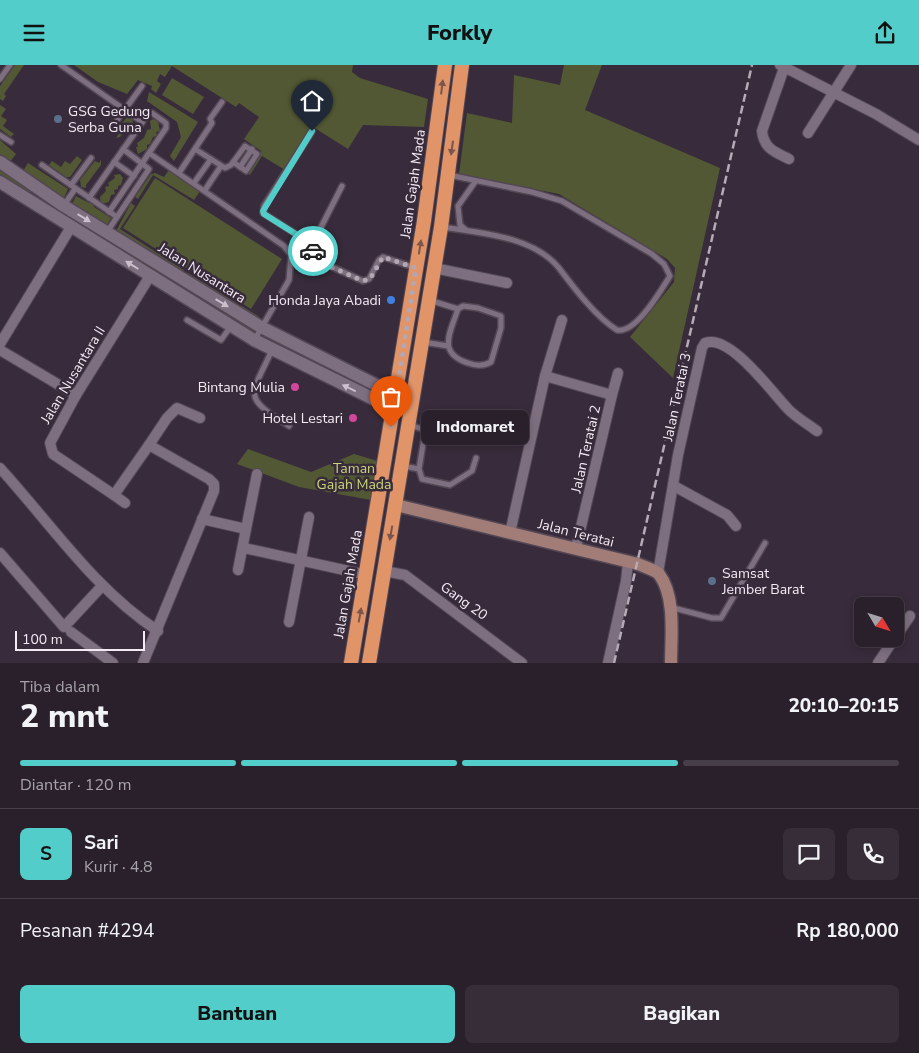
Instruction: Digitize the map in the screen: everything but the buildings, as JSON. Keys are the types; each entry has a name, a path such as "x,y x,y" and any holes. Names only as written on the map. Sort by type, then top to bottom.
{"highway":[{"name":"Jalan Gajah Mada","path":"351,663 395,402 445,65"},
{"path":"369,663 434,268 462,65"}],"main road":[{"name":"Jalan Teratai","path":"396,505 576,548 628,562 658,573"},
{"path":"658,573 665,586 670,607 671,663"}],"street":[{"path":"808,133 851,65"},
{"path":"789,159 769,149 763,141 762,131 788,67 884,119 919,141"},
{"name":"Jalan Nusantara","path":"0,161 64,206 262,327 395,402"},
{"path":"0,181 71,227 254,339 395,402"},
{"path":"36,205 44,193"},
{"path":"0,345 71,227"},
{"path":"434,268 507,283"},
{"name":"Jalan Nusantara II","path":"114,495 53,453 50,449 51,439 150,276"},
{"path":"510,533 545,376 562,320"},
{"name":"Jalan Teratai 3","path":"658,573 678,455 702,348 705,343 712,341 731,350 748,364 790,411 817,431"},
{"path":"0,350 76,395"},
{"path":"612,395 618,373"},
{"name":"Jalan Teratai 2","path":"545,376 612,395 576,548"},
{"path":"125,503 114,495 167,418 177,408 200,418"},
{"path":"143,663 158,631 214,491 213,481 149,445"},
{"path":"0,468 102,586 131,613 158,631"},
{"path":"238,570 244,548 256,474"},
{"path":"674,486 727,515 736,526"},
{"path":"289,622 309,517"},
{"path":"202,519 246,529"},
{"path":"244,548 367,575"},
{"path":"0,553 64,627 102,586"},
{"path":"608,663 626,581 628,562"},
{"name":"Gang 20","path":"384,571 405,575 522,663"},
{"path":"904,625 910,616"},
{"path":"71,632 113,663"},
{"path":"878,663 889,647"}],"lane":[{"path":"0,79 10,65"},
{"path":"61,65 142,122"},
{"path":"113,126 142,86"},
{"path":"179,173 212,123 210,119 222,102"},
{"path":"89,198 142,122 151,113 167,124 109,212"},
{"path":"312,131 263,211 264,214 312,245 317,260 363,281 370,279 383,257 416,268"},
{"path":"0,135 11,142"},
{"path":"195,149 224,168 233,162 244,146 258,154 247,170 233,162"},
{"path":"107,232 148,170 142,163 123,149"},
{"path":"149,153 205,190 239,217 284,246 292,255 289,280 254,339"},
{"path":"64,206 91,157"},
{"path":"194,183 210,159"},
{"path":"114,162 134,176"},
{"path":"42,165 117,217"},
{"path":"205,190 221,166"},
{"path":"440,227 518,242 535,248 558,268 566,279 617,330 628,328 637,321 658,295 670,275 664,264 652,255 562,201 532,191 475,182 448,175"},
{"path":"467,231 460,225 458,205 475,182"},
{"path":"312,245 342,186"},
{"path":"429,300 458,309"},
{"path":"463,306 478,308 501,316 501,328 491,362 482,366 455,359 450,353 448,346 458,309 463,306"},
{"path":"187,320 221,340 231,326"},
{"path":"422,342 448,346"},
{"path":"273,349 255,388 254,399 260,407 289,426"},
{"path":"409,425 422,429 425,432 419,469 422,479 450,485 472,471 476,458"},
{"path":"402,466 419,469"},
{"path":"670,607 712,618 721,618 726,613 765,543"}],"green space":[{"path":"15,65 24,65 4,94 6,96 3,101 0,99 0,86"},
{"path":"74,65 353,65 352,72 360,78 428,99 424,127 363,125 348,149 313,127 285,170 262,156 250,175 247,173 261,151 244,139 259,117 239,103 236,107 172,66 165,77 160,74 157,81 161,84 156,93 151,89 152,86 138,80 127,94 98,82"},
{"path":"564,65 602,65 585,110 720,168 673,378 630,337 674,282 675,268 667,259 559,194 459,174 467,113 512,123 514,75 560,85"},
{"path":"172,78 204,97 193,114 162,95"},
{"path":"149,92 198,122 174,161 170,156 181,137 177,122 147,101"},
{"path":"0,105 6,109 1,116 7,120 3,126 14,134 11,137 0,129"},
{"path":"128,116 132,119 133,123 130,123 120,137 116,138 120,132 117,129"},
{"path":"153,119 158,121 160,131 156,132 157,136 153,137 150,144 147,145 147,149 138,154 137,143 144,138 147,130 151,129 150,121"},
{"path":"0,140 16,154 10,162 0,155"},
{"path":"77,156 82,160 70,177 66,177 49,165 52,161 61,167 65,161 70,164"},
{"path":"101,160 101,165 86,185 86,188 81,187 80,180 95,161 99,163"},
{"path":"28,163 68,189 64,198 23,171"},
{"path":"0,168 31,190 31,192 27,193 0,175"},
{"path":"169,170 200,191 194,200 153,175 138,199 135,197 151,174 155,173 164,177"},
{"path":"120,174 123,178 121,185 118,186 118,189 114,190 115,194 111,195 109,202 101,204 100,197 106,191 105,187 109,186 108,183 115,178 114,175"},
{"path":"155,178 282,259 251,309 123,228"},
{"path":"76,196 89,203 93,203 94,207 111,218 107,225 72,204"},
{"path":"48,201 254,330 252,332 45,204"},
{"path":"131,203 135,206 120,229 184,270 182,272 116,231"},
{"path":"188,273 258,316 257,318 186,275"},
{"path":"266,336 371,389 372,392 263,338"},
{"name":"Taman Gajah Mada","path":"248,449 311,472 354,454 381,462 371,500 299,487 237,464"}],"railway":[{"path":"614,663 752,65"}],"way so far":[{"path":"313,251 315,258 320,262 363,281 370,279 379,260 383,257 416,268 391,427"}],"place":[{"name":"GSG Gedung Serba Guna","path":"58,119"},
{"name":"Honda Jaya Abadi","path":"391,300"},
{"name":"Bintang Mulia","path":"295,387"},
{"name":"Hotel Lestari","path":"353,418"},
{"name":"Indomaret","path":"391,427"},
{"name":"Samsat Jember Barat","path":"712,581"}],"route":[{"path":"312,131 264,207 263,213 310,243 313,251"}]}
